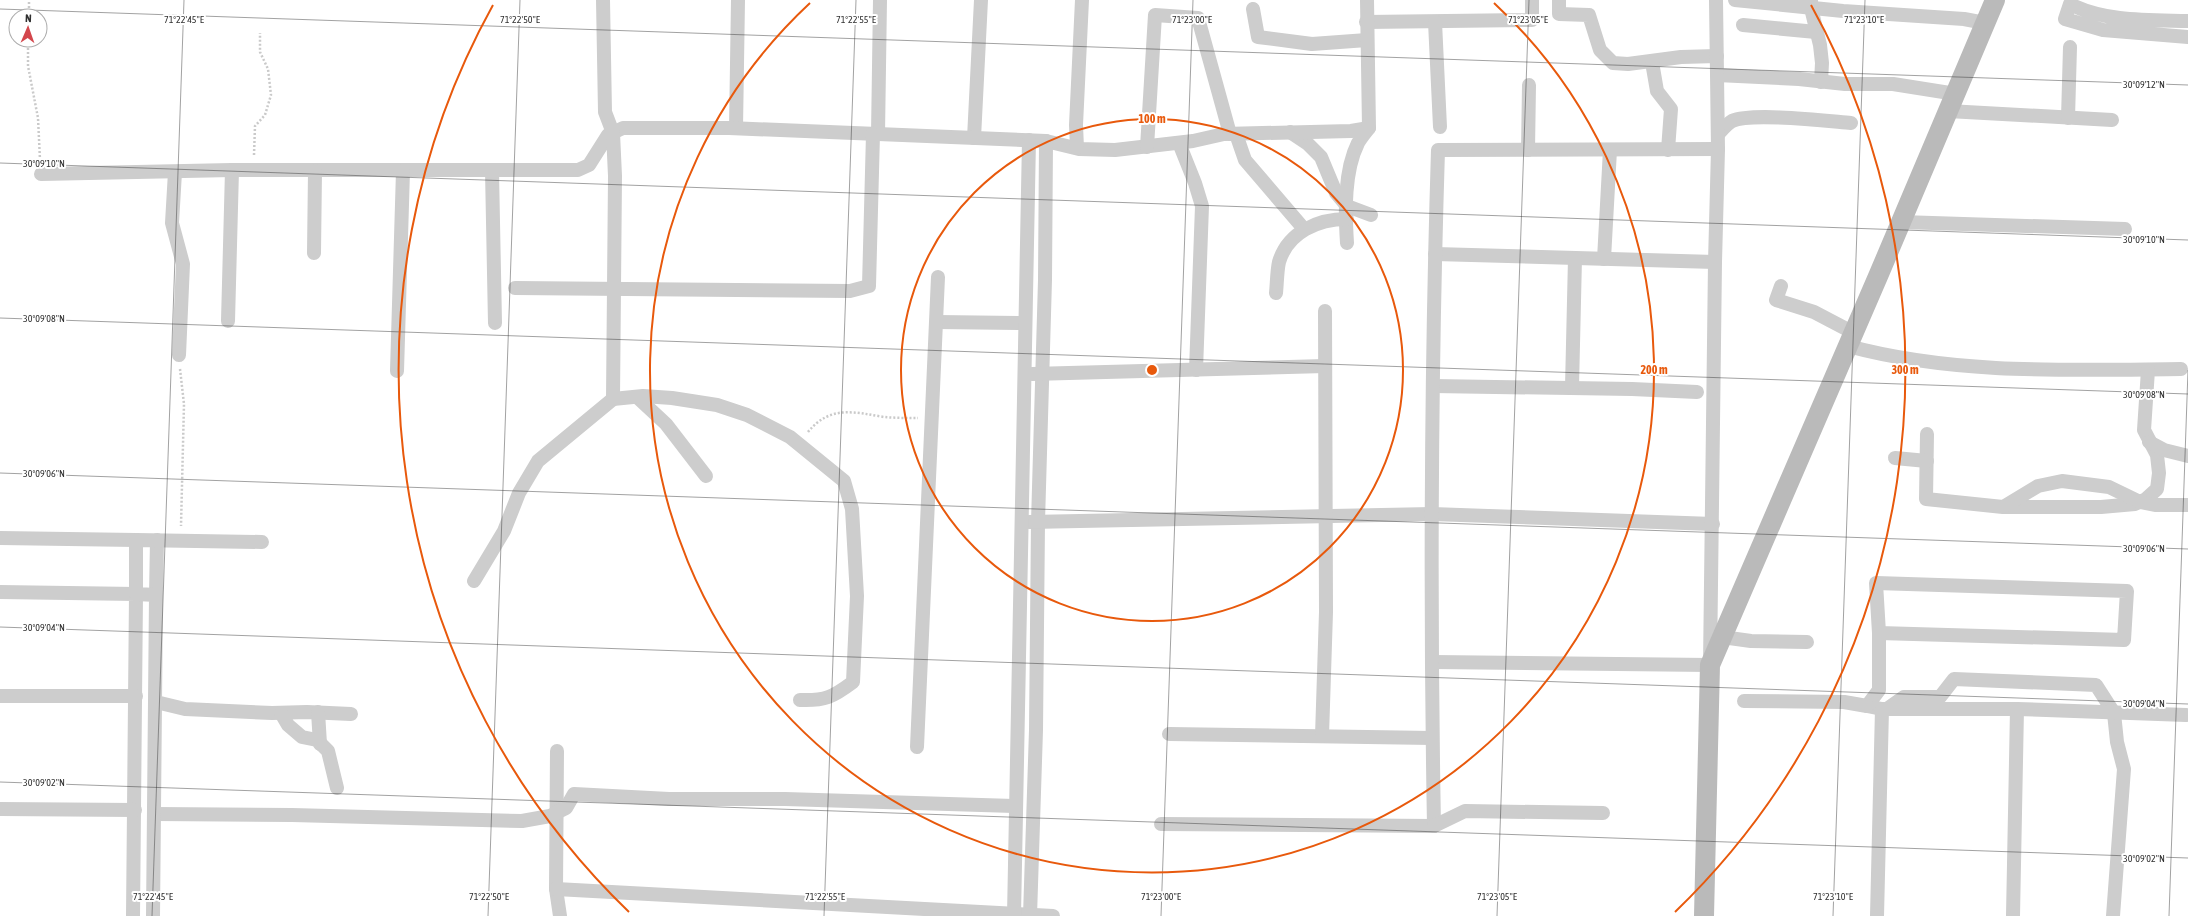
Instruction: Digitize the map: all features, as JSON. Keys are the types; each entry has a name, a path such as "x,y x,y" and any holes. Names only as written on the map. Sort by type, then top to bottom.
{"street":[{"path":"603,0 604,112 612,133 615,176 613,399"},
{"path":"736,128 738,0"},
{"path":"515,288 850,292 869,286 880,0"},
{"path":"974,138 981,0"},
{"path":"1077,148 1076,125 1082,0"},
{"path":"1347,242 1347,212 1351,164 1358,143 1369,128 1366,22 1367,0"},
{"path":"1366,22 1532,20 1532,0"},
{"path":"1559,0 1559,14 1589,15 1600,50 1613,63 1628,64 1652,62 1680,57 1717,56"},
{"path":"1704,916 1713,524 1715,262 1718,149 1716,0"},
{"path":"1735,0 1811,4 1964,19 1985,23"},
{"path":"1710,665 1851,340 1995,0"},
{"path":"2188,21 2106,16 2088,12 2071,2 2065,19 2103,30 2188,37"},
{"path":"1811,4 1822,63 1821,82"},
{"path":"1253,9 1258,37 1312,44 1367,40"},
{"path":"1147,147 1155,15 1198,18 1233,134 1245,160 1304,229"},
{"path":"1435,22 1440,127"},
{"path":"1743,25 1816,32"},
{"path":"2068,118 2070,48"},
{"path":"1652,62 1657,91 1671,109 1668,150"},
{"path":"1717,75 1845,84 1893,84 1952,103 2068,118 2112,120"},
{"path":"1528,150 1529,85"},
{"path":"1718,134 1732,122 1744,119 1766,118 1851,123"},
{"path":"41,174 232,170 578,170 589,165 608,135 623,128 736,128 1029,140 1046,141 1077,148 1115,150 1180,143 1233,134 1352,131 1369,128"},
{"path":"1290,132 1308,144 1321,157 1336,193 1347,212"},
{"path":"1014,915 1014,806 1019,696 1020,522 1029,140"},
{"path":"1030,915 1036,730 1038,522 1041,374 1045,280 1046,141"},
{"path":"1180,143 1196,183 1202,206 1196,370"},
{"path":"1434,826 1432,738 1432,514 1434,254 1438,150 1718,149"},
{"path":"1604,259 1610,150"},
{"path":"228,321 232,170"},
{"path":"314,253 315,171"},
{"path":"397,371 403,171"},
{"path":"492,171 495,323"},
{"path":"175,172 172,224 183,264 179,355"},
{"path":"1276,293 1279,262 1296,235 1304,229 1347,212 1371,215"},
{"path":"1901,222 2013,227 2125,229"},
{"path":"1434,254 1715,262"},
{"path":"1572,387 1575,258"},
{"path":"917,747 938,277"},
{"path":"1781,286 1776,300 1814,312 1851,340 1899,358 1926,362 2016,368 2181,369"},
{"path":"1322,736 1326,517 1325,311"},
{"path":"937,322 1025,323"},
{"path":"1024,374 1325,366"},
{"path":"1927,434 1926,500 2003,507 2101,507 2140,502 2146,499 2157,489 2159,473 2157,455 2144,430 2148,370"},
{"path":"1433,386 1572,387 1697,392"},
{"path":"637,396 666,424 706,476"},
{"path":"474,581 504,531 519,493 538,461 613,399 637,396 672,398 718,406 766,423 798,444 844,481 852,509 857,596 853,682 835,696 818,701 800,700"},
{"path":"2149,442 2164,450 2188,456"},
{"path":"1895,458 1927,461"},
{"path":"2003,507 2025,496 2038,486 2062,481 2109,488 2140,502 2155,505 2188,505"},
{"path":"1020,522 1432,514 1713,524"},
{"path":"0,538 262,542"},
{"path":"134,916 136,540"},
{"path":"153,916 157,540"},
{"path":"1867,706 1879,690 1879,633 1876,583 2126,591 2124,640 1879,633"},
{"path":"0,592 156,595"},
{"path":"1722,637 1751,641 1807,642"},
{"path":"1433,662 1710,665"},
{"path":"1884,709 1904,697 1940,697 1954,679 2096,685 2114,713 2117,742 2124,769 2113,916"},
{"path":"0,696 136,696"},
{"path":"1744,701 1844,702 1884,709 2017,709 2186,715"},
{"path":"156,702 185,709 351,714"},
{"path":"1877,916 1884,709"},
{"path":"2013,916 2017,709"},
{"path":"318,712 320,744"},
{"path":"281,713 288,726 302,737 317,740 328,750 338,788"},
{"path":"1169,734 1432,738"},
{"path":"557,751 556,888 560,916"},
{"path":"155,814 311,815 522,820 536,819 566,808 574,794 669,800 785,799 1014,806"},
{"path":"0,809 135,810"},
{"path":"1162,824 1434,826 1465,811 1603,813"},
{"path":"556,888 1053,916"}],"path":[{"path":"259,171 253,153 255,126 265,114 271,95 268,69 260,52 260,33"},
{"path":"28,48 28,66 38,118 41,174"},
{"path":"179,355 184,404 181,541"},
{"path":"798,444 812,427 826,416 848,411 886,417 932,417"}]}
